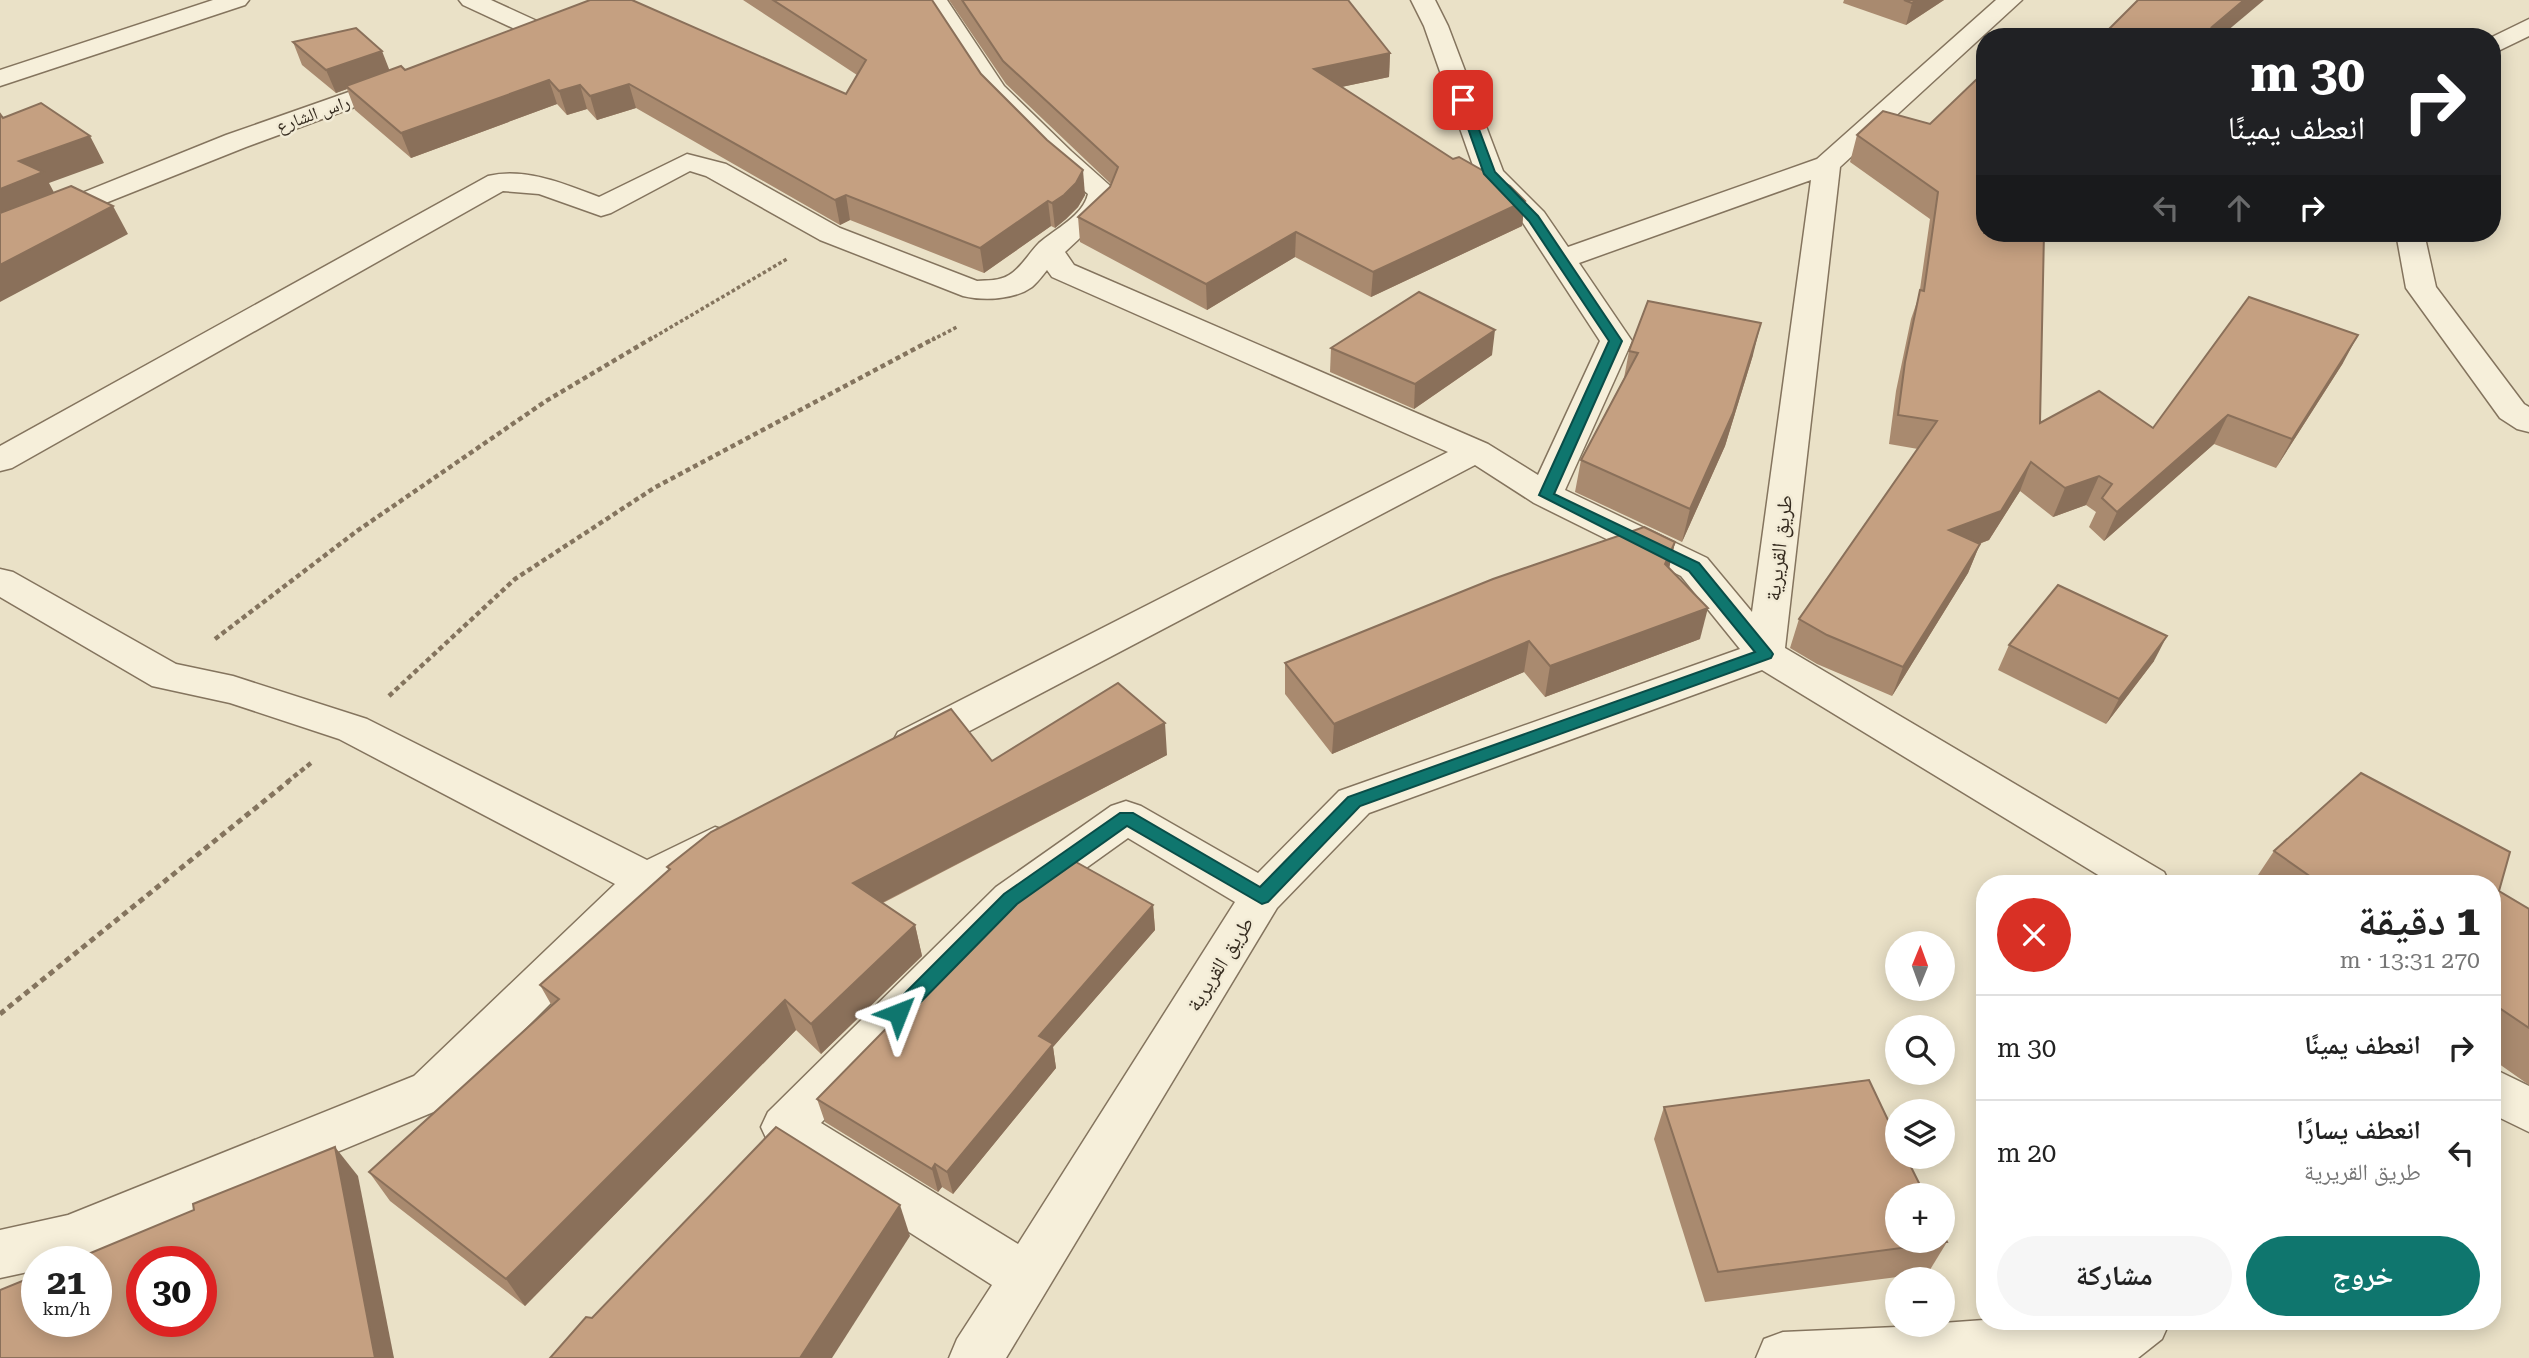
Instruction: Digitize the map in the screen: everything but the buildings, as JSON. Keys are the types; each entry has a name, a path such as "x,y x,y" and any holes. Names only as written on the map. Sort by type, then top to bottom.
{"street":[{"path":"0,78 237,0"},
{"path":"471,0 541,32"},
{"path":"0,460 498,182 543,186 601,206 687,162 716,170 830,234 974,290 1004,288 1021,281 1049,250 1100,204 1103,192 1060,156 995,91 935,0"},
{"path":"1423,0 1436,26 1490,174 1534,218 1616,341 1546,495"},
{"path":"1979,28 2010,0"},
{"path":"503,45 567,23"},
{"path":"2501,42 2529,26"},
{"path":"1560,260 1827,165 1976,31"},
{"name":"راس الشارع","path":"0,236 236,141 427,73"},
{"name":"طريق القريرية","path":"976,1358 1262,897 1354,802 1765,654 1827,165"},
{"path":"2412,242 2421,288 2512,411 2529,422"},
{"path":"1049,250 1063,271 1476,451 1546,495 1694,567 1765,654 2134,875"},
{"path":"882,758 1476,451"},
{"path":"0,580 166,676 233,690 353,729 647,880"},
{"path":"1026,1278 770,1141 1010,899 1126,817 1262,897"},
{"path":"0,1254 69,1239 430,1091 647,880 746,829"},
{"path":"2501,1094 2529,1111"},
{"path":"1783,1358 2134,1339"}],"path":[{"path":"166,676 357,531 546,401 830,234"},
{"path":"0,1014 353,729 515,579 654,488 967,322"}],"route":[{"path":"898,1013 1010,899 1126,817 1262,897 1354,802 1765,654 1694,567 1546,495 1616,341 1534,218 1490,174 1463,100"}]}
